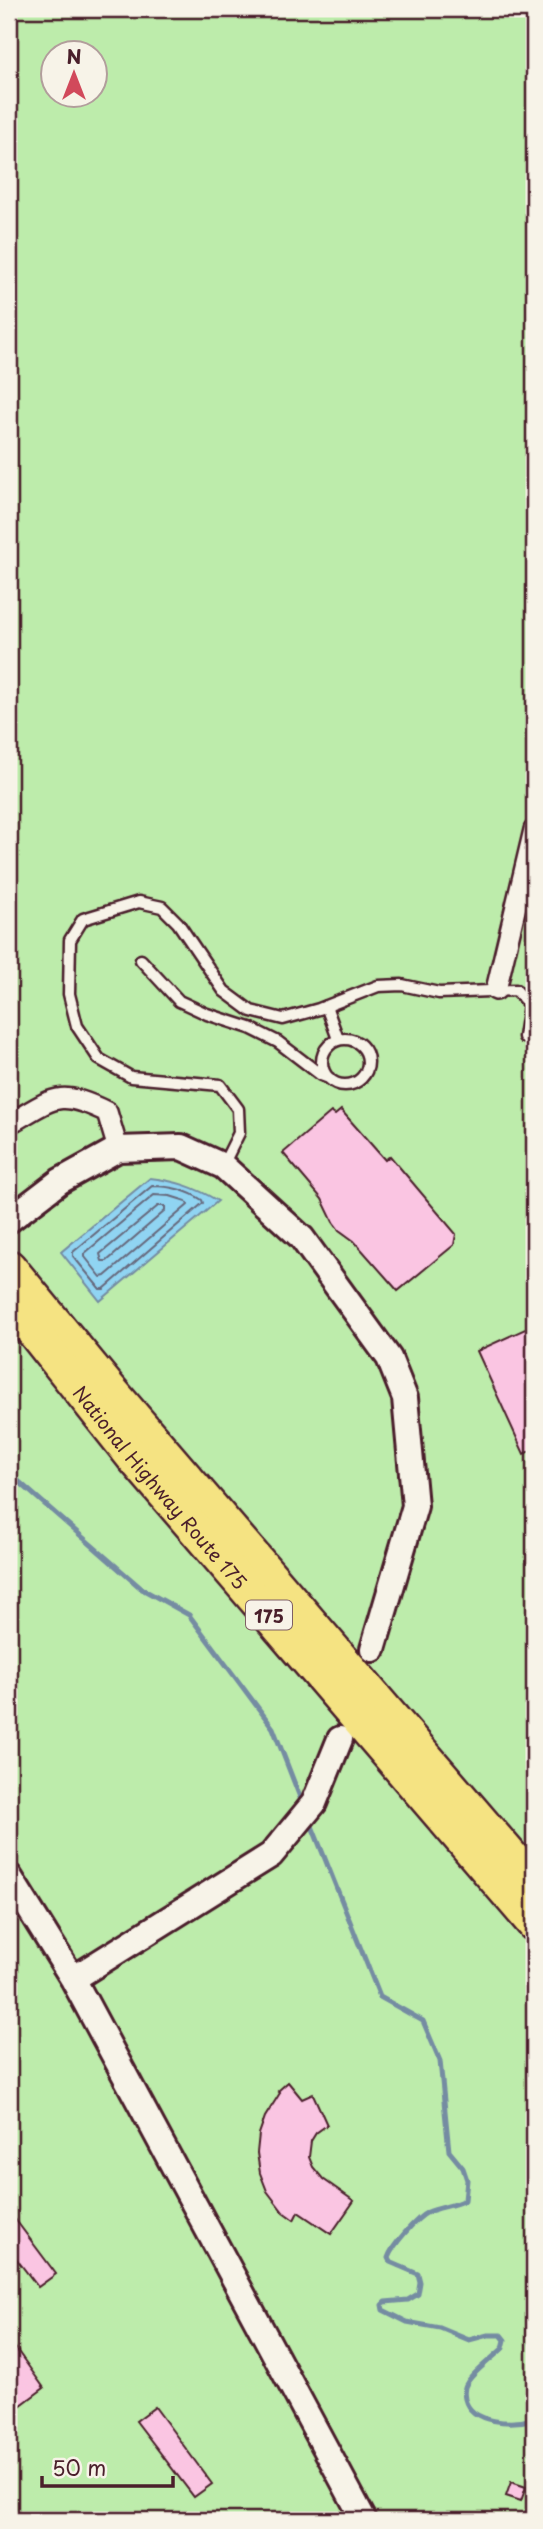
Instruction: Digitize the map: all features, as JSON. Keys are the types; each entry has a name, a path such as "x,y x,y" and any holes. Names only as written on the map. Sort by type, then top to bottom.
{"highway":[{"name":"National Highway Route 175","path":"9,1266 108,1387 534,1882"},
{"name":"National Highway Route 175","path":"9,1301 132,1456 534,1924"}],"street":[{"path":"496,990 534,830"},
{"path":"9,1124 61,1096 80,1098 107,1112 118,1149"},
{"path":"9,1220 60,1181 118,1149 181,1147 223,1166 302,1238 389,1358 405,1398 415,1506 373,1649"},
{"path":"73,1979 271,1855 314,1803 340,1739"},
{"path":"9,1876 73,1979 363,2520"}],"lane":[{"path":"223,1166 239,1133 238,1109 220,1085 131,1077 99,1059 76,1026 69,994 70,940 83,919 139,902 162,907 178,923 224,991 251,1011 283,1019 378,986 402,985 439,993 516,990 530,1005 524,1037"},
{"path":"141,960 179,1001 207,1014 250,1028 278,1042 321,1075 328,1078 343,1084 358,1080 366,1069 367,1055 364,1048 352,1040 338,1039 331,1043 322,1056 324,1072 328,1078"},
{"path":"326,1006 338,1039"}],"green space":[{"path":"9,9 534,9 534,2520 9,2520"}],"water":[{"path":"150,1178 185,1185 218,1201 100,1301 61,1252"}],"building":[{"path":"341,1110 385,1160 390,1156 456,1234 454,1245 398,1291 354,1241 339,1230 322,1199 283,1153 331,1112 335,1115"},
{"path":"534,1325 534,1449 524,1454 477,1351"},
{"path":"288,2082 302,2099 313,2094 327,2125 316,2133 311,2141 309,2157 313,2167 323,2179 354,2201 331,2234 298,2212 294,2220 283,2212 267,2191 260,2173 257,2153 259,2134 265,2117 280,2093 278,2091"},
{"path":"9,2211 56,2274 38,2287 9,2249"},
{"path":"9,2339 44,2388 9,2414"},
{"path":"155,2407 212,2484 194,2497 136,2421"},
{"path":"511,2482 526,2487 521,2501 506,2496"}],"waterway":[{"path":"9,1473 142,1589 189,1615 273,1728 303,1805"},
{"path":"310,1821 380,1997 423,2021 440,2061 449,2151 463,2168 467,2180 465,2200 423,2215 394,2247 388,2258 390,2262 418,2274 418,2294 408,2300 385,2302 382,2305 383,2310 407,2322 440,2328 469,2340 501,2335 505,2340 503,2348 470,2379 466,2385 465,2399 475,2414 494,2421 525,2421 533,2419 534,2415"},
{"path":"534,2329 531,2343 534,2355"}]}
